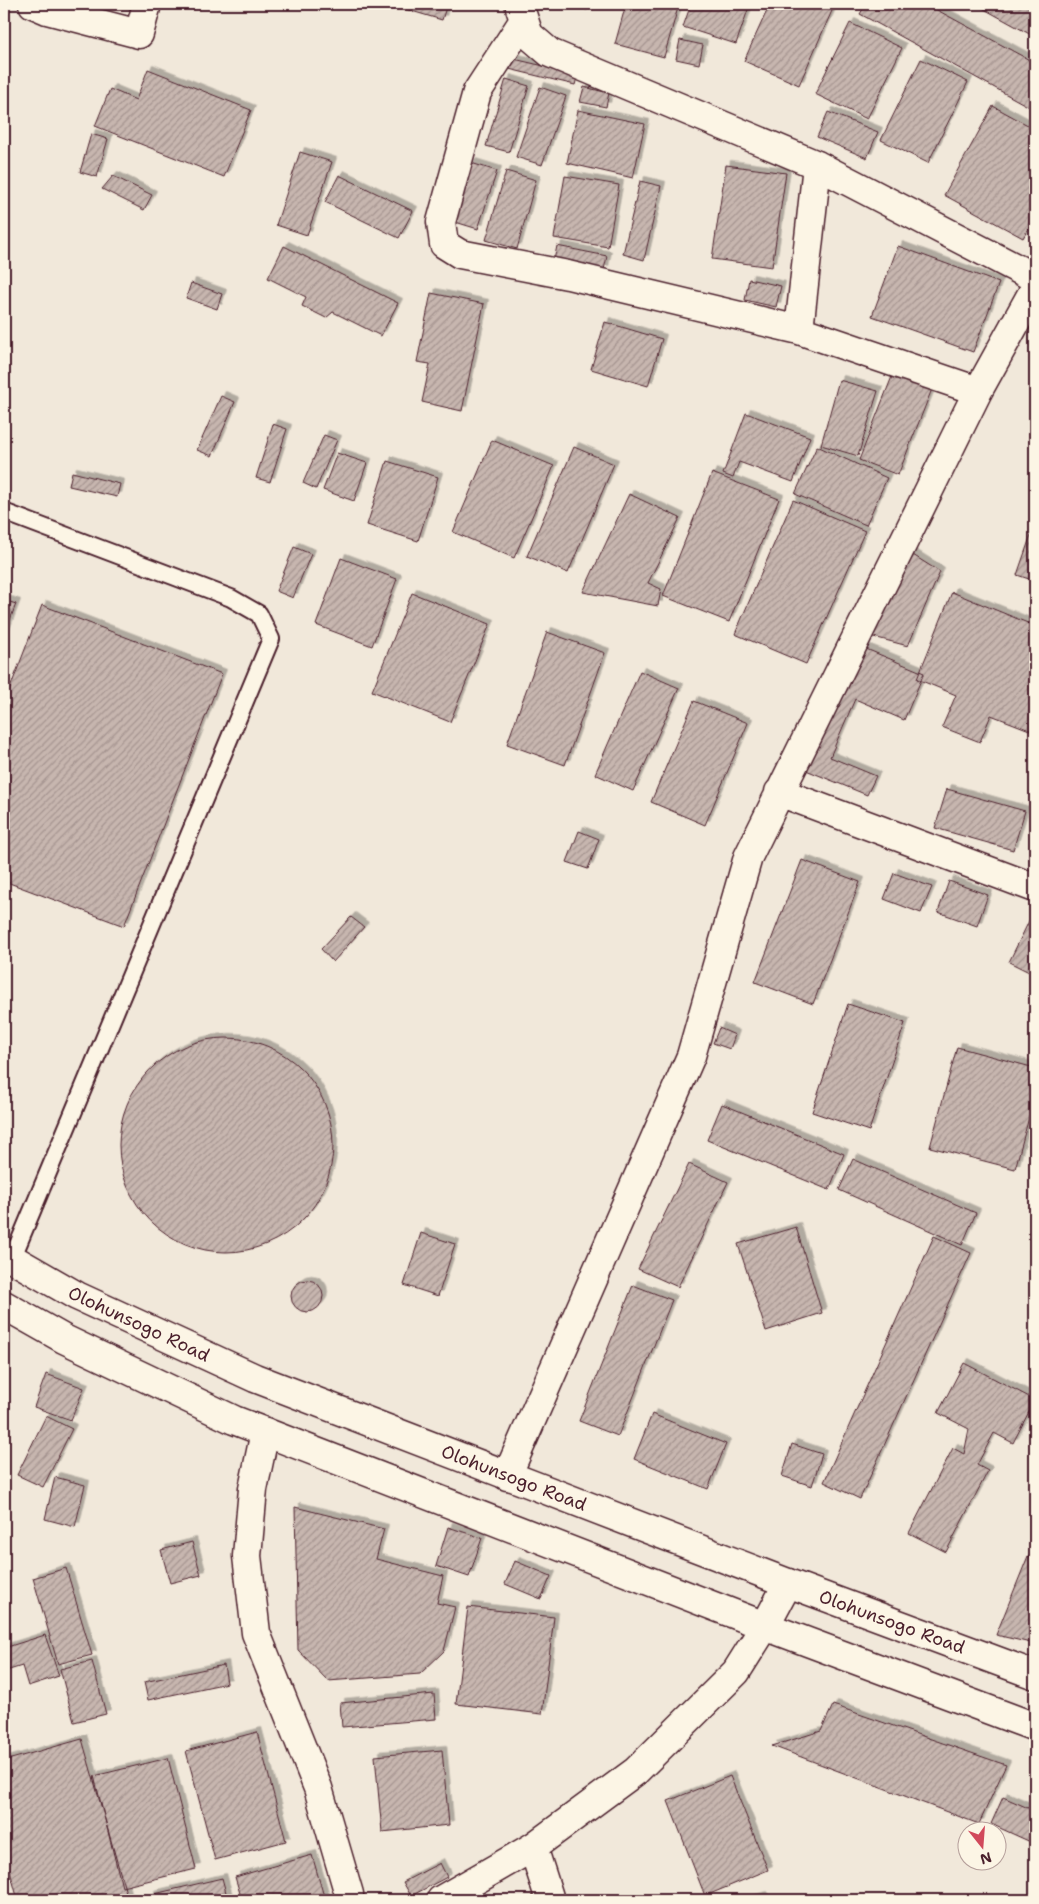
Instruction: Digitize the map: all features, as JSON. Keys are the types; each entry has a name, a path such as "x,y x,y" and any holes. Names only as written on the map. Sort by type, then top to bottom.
{"street":[{"path":"33,4 47,10 139,34 147,4"},
{"path":"523,12 529,35 550,53 817,165 1035,278"},
{"path":"523,12 477,92 441,222 444,244 460,254 568,275 799,330 978,391"},
{"path":"799,330 817,165"},
{"path":"507,1476 691,1056 748,857 978,391 1035,288"},
{"path":"779,792 1035,888"},
{"name":"Olohunsogo Road","path":"8,1256 77,1296 255,1378 507,1476 1035,1676"},
{"path":"4,1306 64,1340 234,1420 765,1626 1035,1727"},
{"path":"265,1432 253,1489 247,1556 256,1633 318,1788 349,1894 348,1900"},
{"path":"441,1900 534,1848 636,1772 736,1672 765,1626 788,1583"},
{"path":"534,1848 550,1900"}],"lane":[{"path":"4,512 231,598 259,614 271,640 8,1256"}],"building":[{"path":"388,4 447,4 442,20"},
{"path":"563,4 589,4 587,10"},
{"path":"626,4 679,4 664,57 615,44"},
{"path":"691,4 750,4 736,44 683,27"},
{"path":"770,4 835,4 799,85 744,61"},
{"path":"866,4 926,4 1035,63 1035,110 860,14"},
{"path":"975,4 1035,4 1035,37"},
{"path":"850,23 902,48 867,119 815,94"},
{"path":"680,40 703,45 699,64 676,59"},
{"path":"514,59 578,74 575,85 509,69"},
{"path":"921,59 968,82 928,163 881,140"},
{"path":"148,69 251,110 224,177 95,126 110,89 136,100"},
{"path":"506,79 529,86 509,152 486,146"},
{"path":"540,87 566,96 542,165 516,157"},
{"path":"584,87 609,93 606,107 580,102"},
{"path":"993,106 1035,129 1035,217 1023,238 944,195"},
{"path":"578,110 645,124 633,178 567,163"},
{"path":"828,112 878,132 867,158 817,137"},
{"path":"91,134 108,139 97,177 80,172"},
{"path":"300,152 332,162 307,235 276,225"},
{"path":"471,163 497,171 478,229 452,221"},
{"path":"726,165 786,173 772,267 712,259"},
{"path":"506,171 536,180 517,249 486,240"},
{"path":"339,175 413,211 399,238 325,202"},
{"path":"113,176 152,195 144,210 102,189"},
{"path":"565,176 619,185 608,247 554,238"},
{"path":"640,181 661,186 644,260 623,254"},
{"path":"284,246 398,303 381,336 333,312 326,318 302,306 306,297 268,278"},
{"path":"557,246 607,256 604,270 554,260"},
{"path":"898,246 999,283 973,352 872,316"},
{"path":"749,279 781,286 776,307 745,300"},
{"path":"191,283 222,294 217,309 186,298"},
{"path":"431,293 484,304 462,411 422,402 430,364 417,362"},
{"path":"605,322 662,339 648,386 591,369"},
{"path":"893,374 932,389 898,475 859,460"},
{"path":"839,380 878,391 858,456 821,445"},
{"path":"221,396 235,402 212,456 197,450"},
{"path":"746,413 810,437 793,482 739,462 733,478 723,474"},
{"path":"273,424 287,429 270,482 256,478"},
{"path":"324,435 337,440 316,489 303,483"},
{"path":"492,440 554,466 514,558 453,532"},
{"path":"817,446 887,478 866,525 795,494"},
{"path":"574,447 614,464 568,573 527,556"},
{"path":"337,453 367,463 354,501 323,490"},
{"path":"387,461 438,477 418,541 367,525"},
{"path":"72,472 120,484 117,497 69,486"},
{"path":"712,473 779,499 729,622 663,596"},
{"path":"629,494 680,518 648,583 661,589 658,606 583,592"},
{"path":"793,500 865,531 806,664 735,634"},
{"path":"1035,523 1035,581 1017,575"},
{"path":"294,547 311,554 293,598 276,591"},
{"path":"905,550 940,572 908,646 866,635"},
{"path":"341,558 397,579 372,646 316,625"},
{"path":"952,592 1035,626 1035,722 1032,731 991,715 980,742 942,727 956,695 917,679"},
{"path":"412,593 490,624 450,722 372,691"},
{"path":"4,600 16,604 4,636"},
{"path":"42,605 222,674 124,926 4,881 4,704"},
{"path":"547,632 605,653 565,765 507,744"},
{"path":"859,646 924,673 904,720 855,699 830,757 876,776 867,795 806,770"},
{"path":"640,671 679,688 633,791 595,774"},
{"path":"694,701 748,723 705,825 651,802"},
{"path":"947,789 1025,811 1013,850 935,828"},
{"path":"579,831 599,839 588,869 567,862"},
{"path":"802,860 860,882 813,1004 755,982"},
{"path":"894,873 932,887 921,913 884,899"},
{"path":"949,881 988,895 977,926 938,912"},
{"path":"351,917 364,927 333,962 321,949"},
{"path":"1031,917 1035,919 1035,975 1009,962"},
{"path":"848,1004 905,1023 869,1131 812,1112"},
{"path":"719,1028 735,1035 730,1049 713,1043"},
{"path":"226,1038 247,1040 267,1046 285,1056 308,1077 325,1104 331,1124 333,1145 331,1166 325,1186 315,1204 294,1227 267,1244 247,1250 226,1252 205,1250 185,1244 167,1234 144,1213 127,1186 121,1166 119,1145 121,1124 127,1104 137,1086 158,1063 185,1046 205,1040"},
{"path":"957,1047 1035,1068 1035,1095 1015,1169 930,1147"},
{"path":"722,1104 844,1154 829,1190 707,1140"},
{"path":"853,1159 976,1213 962,1245 839,1190"},
{"path":"689,1164 728,1182 678,1287 638,1269"},
{"path":"796,1227 822,1313 766,1331 738,1244"},
{"path":"421,1233 455,1244 438,1296 404,1285"},
{"path":"934,1236 971,1253 860,1499 824,1482"},
{"path":"307,1280 313,1281 318,1285 322,1290 322,1302 318,1307 313,1311 307,1312 301,1311 296,1307 292,1302 291,1296 292,1290 296,1285 301,1281"},
{"path":"633,1285 672,1300 618,1436 579,1421"},
{"path":"964,1363 1035,1400 1013,1443 994,1433 977,1465 988,1471 946,1552 909,1533 953,1448 964,1454 969,1429 938,1413"},
{"path":"46,1374 84,1388 71,1420 34,1407"},
{"path":"652,1414 726,1444 708,1489 634,1459"},
{"path":"46,1416 72,1429 43,1487 17,1475"},
{"path":"792,1444 822,1454 812,1486 782,1476"},
{"path":"55,1477 85,1485 75,1527 45,1519"},
{"path":"295,1507 384,1529 376,1559 443,1576 437,1603 455,1607 444,1651 420,1674 328,1681 298,1650"},
{"path":"448,1527 482,1538 469,1577 436,1566"},
{"path":"192,1542 201,1575 170,1583 161,1550"},
{"path":"1028,1556 1035,1559 1035,1644 996,1635"},
{"path":"515,1561 551,1576 541,1599 505,1584"},
{"path":"66,1568 92,1655 58,1664 33,1578"},
{"path":"468,1607 554,1617 542,1714 456,1704"},
{"path":"45,1635 59,1676 28,1686 22,1666 6,1671 4,1648"},
{"path":"92,1661 106,1714 74,1722 60,1669"},
{"path":"224,1665 227,1683 148,1700 144,1682"},
{"path":"434,1694 436,1719 342,1727 340,1703"},
{"path":"833,1705 1006,1765 980,1822 974,1822 772,1746 821,1731"},
{"path":"257,1732 286,1841 215,1860 186,1751"},
{"path":"82,1739 128,1900 18,1900 4,1850 4,1761"},
{"path":"442,1750 449,1825 382,1832 375,1756"},
{"path":"168,1758 196,1869 122,1887 94,1776"},
{"path":"730,1776 768,1870 705,1896 668,1801"},
{"path":"1003,1797 1035,1811 1035,1844 1006,1831 1006,1822 992,1822"},
{"path":"312,1855 325,1900 242,1900 235,1877"},
{"path":"440,1863 447,1877 411,1896 403,1882"},
{"path":"222,1878 228,1900 151,1900 150,1895"},
{"path":"763,1896 764,1900 748,1900"}]}
